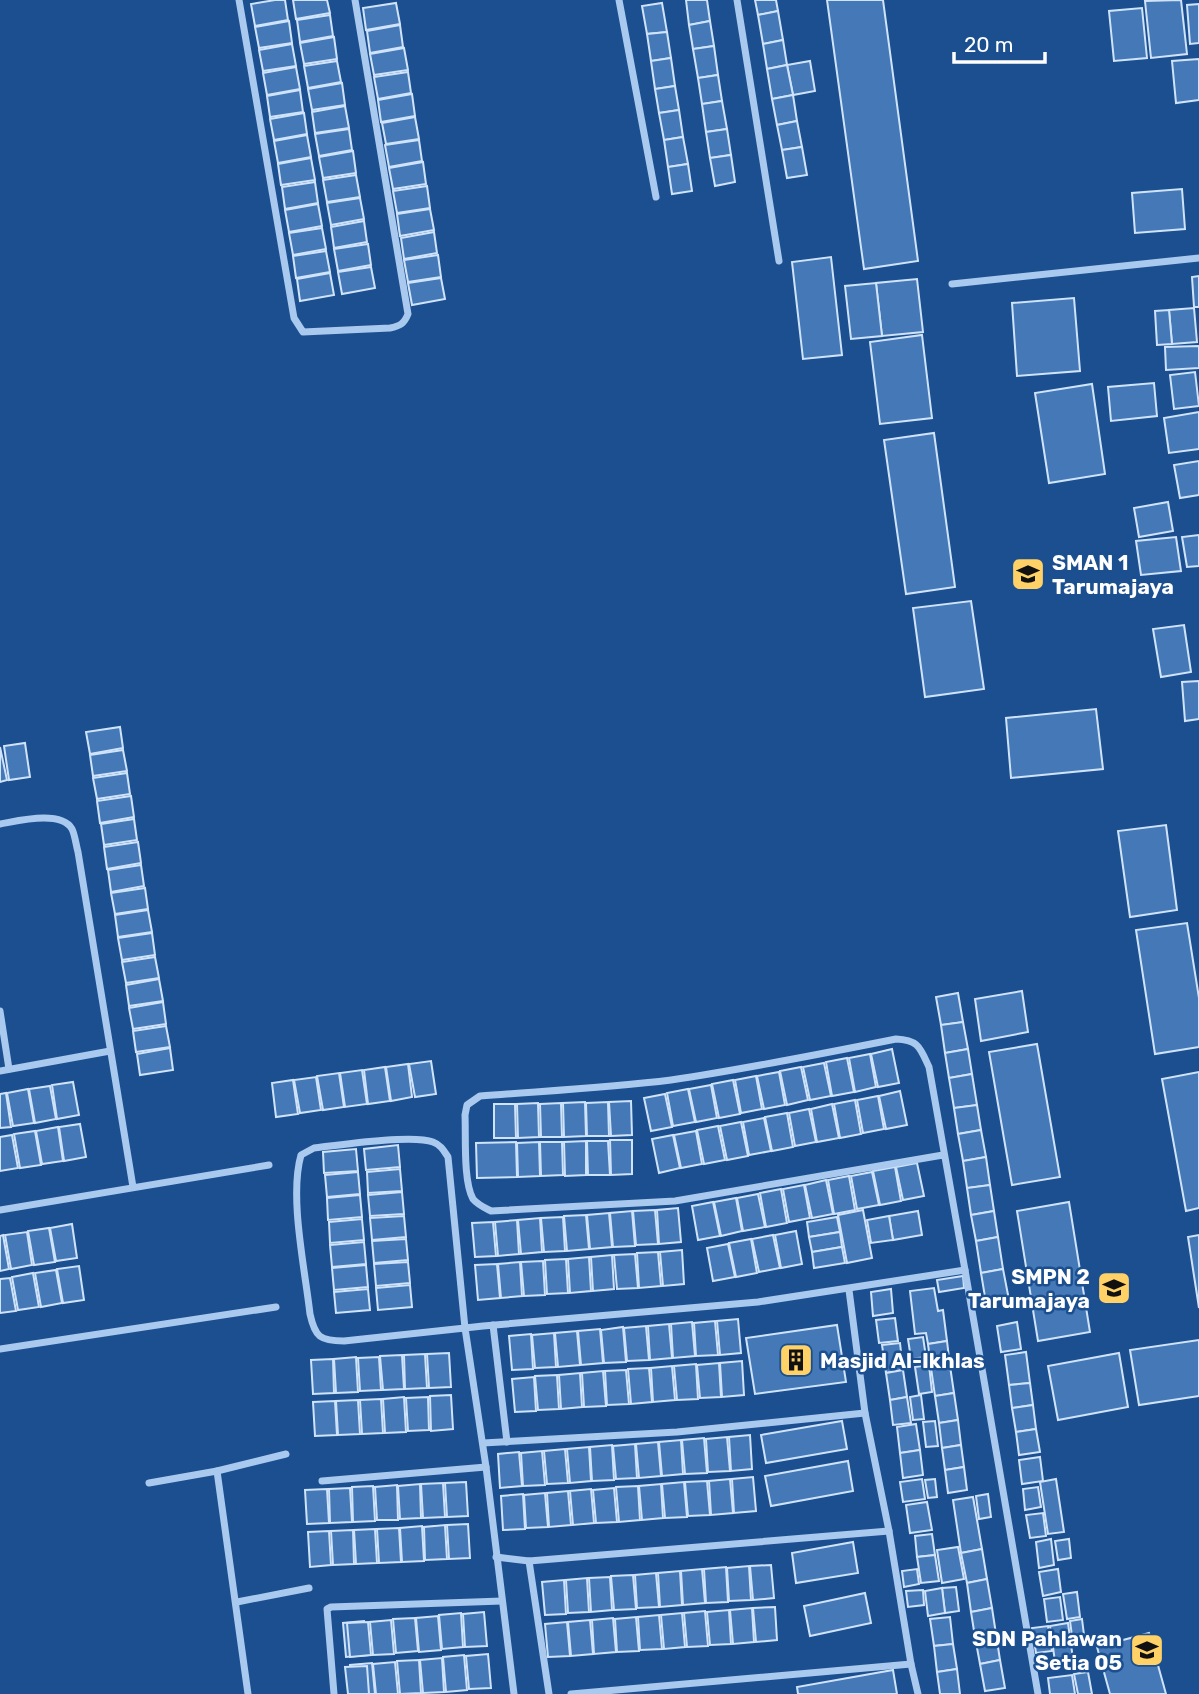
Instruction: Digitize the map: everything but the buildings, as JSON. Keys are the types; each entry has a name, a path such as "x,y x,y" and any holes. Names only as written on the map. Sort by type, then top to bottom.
{"street":[{"path":"239,0 294,318 303,332 390,328 405,322 408,314 355,0"},
{"path":"619,0 656,197"},
{"path":"737,0 779,261"},
{"path":"952,284 1199,258"},
{"path":"0,824 50,818 63,820 71,828 78,852 133,1187"},
{"path":"0,1011 9,1069"},
{"path":"943,1154 675,1201 491,1211 473,1199 469,1186 465,1115 467,1105 480,1096 670,1080 896,1039 910,1039 920,1047 929,1067 1038,1694"},
{"path":"0,1071 110,1051"},
{"path":"514,1694 483,1443 465,1328 448,1157 441,1146 431,1141 413,1139 314,1147 301,1155 296,1191 310,1314 313,1327 320,1338 344,1341 465,1328 493,1325 667,1312 849,1290 965,1270"},
{"path":"0,1210 269,1164"},
{"path":"849,1290 865,1413 918,1694"},
{"path":"0,1349 276,1307"},
{"path":"493,1325 507,1442"},
{"path":"483,1443 677,1432 865,1413"},
{"path":"149,1483 217,1471 286,1454"},
{"path":"322,1481 486,1466"},
{"path":"217,1471 248,1694"},
{"path":"496,1557 529,1561 889,1531"},
{"path":"529,1561 549,1694"},
{"path":"237,1602 309,1588"},
{"path":"334,1694 327,1609 502,1601"},
{"path":"570,1694 911,1664"}],"place":[{"name":"SMAN 1 Tarumajaya","path":"1028,574"},
{"name":"SMPN 2 Tarumajaya","path":"1114,1288"},
{"name":"Masjid Al-Ikhlas","path":"796,1360"},
{"name":"SDN Pahlawan Setia 05","path":"1147,1650"}]}
